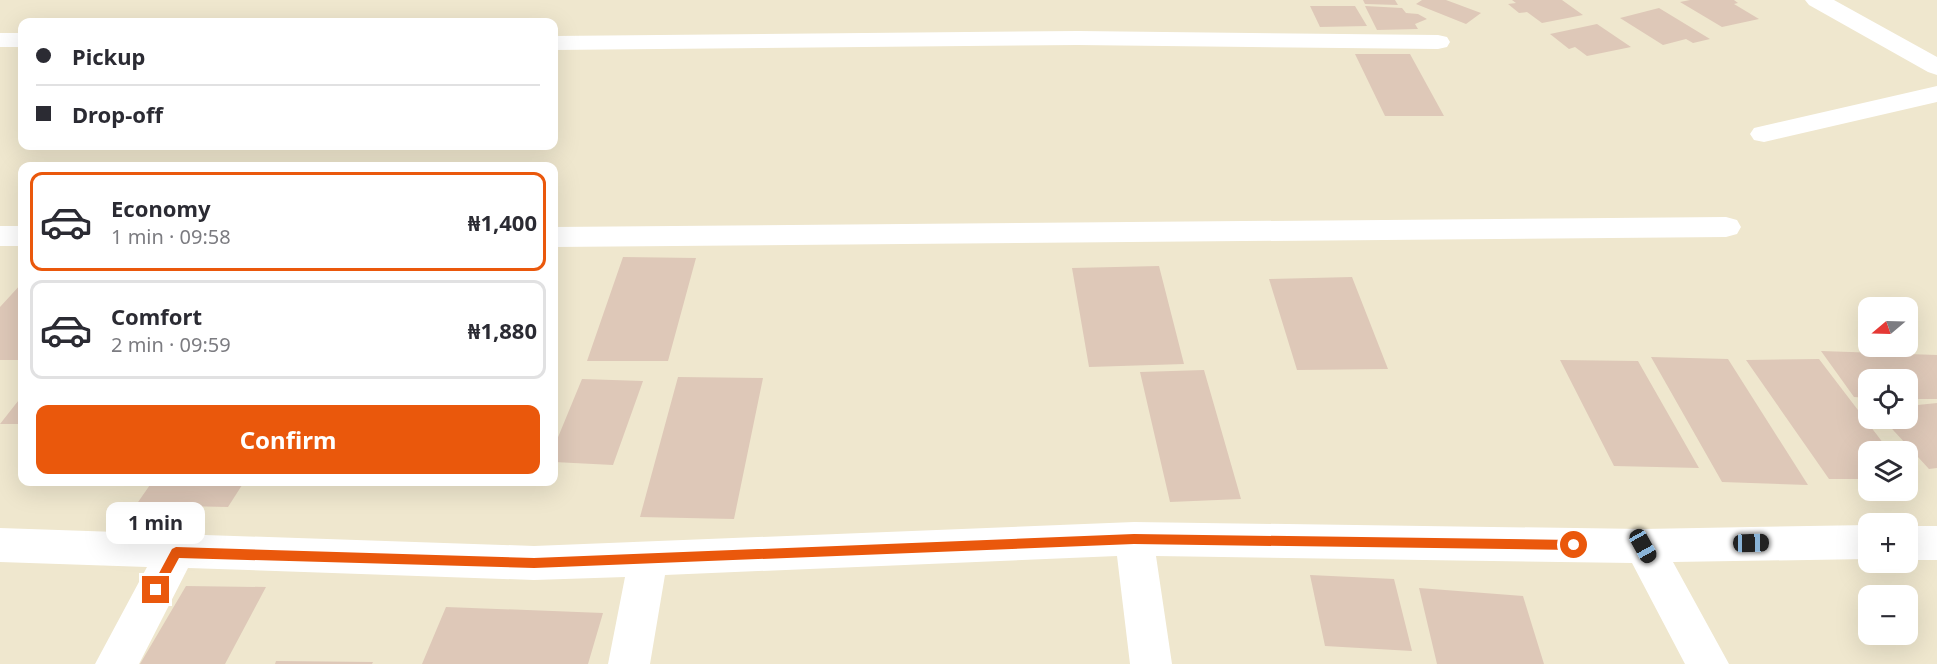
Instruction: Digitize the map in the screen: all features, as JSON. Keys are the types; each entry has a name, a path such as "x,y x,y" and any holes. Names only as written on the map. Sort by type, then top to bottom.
{"street":[{"path":"1817,0 1937,67"},
{"path":"558,43 1078,38 1438,42"},
{"path":"0,40 18,40"},
{"path":"1764,134 1937,94"},
{"path":"558,237 1726,227"},
{"path":"0,236 18,236"},
{"path":"1134,539 1151,664"},
{"path":"0,545 534,563 1134,539 1643,546 1858,542"},
{"path":"1918,543 1937,543"},
{"path":"1643,546 1708,664"},
{"path":"116,664 176,552"},
{"path":"629,664 648,559"}],"building":[{"path":"1363,0 1395,0 1398,5 1365,4"},
{"path":"1422,0 1446,0 1481,13 1466,24 1416,4"},
{"path":"1512,0 1562,0 1583,15 1542,23 1527,12 1519,13 1508,4 1516,3"},
{"path":"1734,0 1738,3 1734,4 1759,19 1722,27 1680,2"},
{"path":"1310,6 1355,6 1367,26 1320,27"},
{"path":"1365,6 1402,8 1406,13 1418,14 1427,19 1415,24 1418,29 1377,30"},
{"path":"1659,8 1710,39 1693,43 1686,39 1663,45 1620,18"},
{"path":"1597,24 1631,47 1587,56 1575,47 1569,49 1550,34"},
{"path":"1355,54 1410,54 1444,116 1385,116"},
{"path":"623,257 696,258 668,361 587,361"},
{"path":"1159,266 1184,364 1089,367 1072,268"},
{"path":"1352,277 1388,369 1297,370 1269,279"},
{"path":"18,287 18,360 0,360 0,307"},
{"path":"1821,351 1858,352 1858,357 1937,355 1937,399 1918,399 1918,369 1858,369 1858,397 1854,397"},
{"path":"1651,357 1728,359 1808,485 1722,482"},
{"path":"1819,359 1858,410 1858,429 1872,429 1882,441 1858,441 1858,479 1829,479 1746,360"},
{"path":"1560,360 1638,361 1699,468 1614,466"},
{"path":"1204,370 1241,499 1170,502 1140,372"},
{"path":"678,377 763,378 734,519 640,517"},
{"path":"582,379 643,381 613,465 558,462 558,437"},
{"path":"18,401 18,424 0,424"},
{"path":"1937,403 1937,468 1929,469 1918,457 1918,441 1903,441 1892,429 1918,429 1918,405"},
{"path":"149,486 241,486 228,507 136,505"},
{"path":"1310,575 1394,579 1412,651 1325,646"},
{"path":"186,586 266,587 225,664 140,664"},
{"path":"1419,588 1523,596 1544,664 1437,664"},
{"path":"446,607 603,613 588,664 422,664"},
{"path":"276,661 373,662 372,664 275,664"}],"route":[{"path":"156,590 176,552 534,563 1134,539 1574,545"}]}
